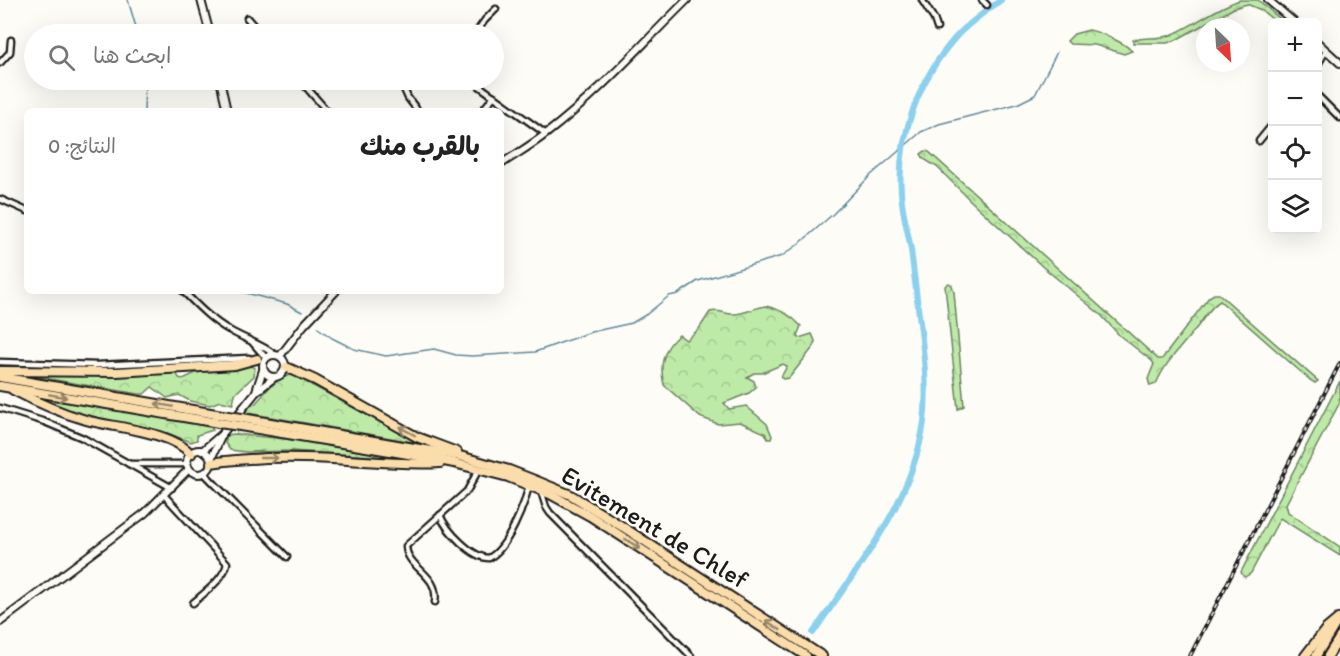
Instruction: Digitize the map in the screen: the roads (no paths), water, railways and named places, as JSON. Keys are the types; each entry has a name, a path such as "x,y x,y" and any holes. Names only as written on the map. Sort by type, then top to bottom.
{"highway":[{"path":"0,372 117,372 262,361"},
{"path":"285,367 315,380 417,437 480,465"},
{"path":"0,377 220,419"},
{"path":"3,386 241,422"},
{"path":"3,386 32,400 86,420 168,438 182,445 191,454"},
{"name":"Evitement de Chlef","path":"241,422 509,470 571,495 822,656"},
{"name":"Evitement de Chlef","path":"241,422 454,463 480,465 541,491 590,516 806,656"},
{"path":"211,461 286,458 414,465 454,463"},
{"path":"1305,656 1326,629 1339,617"},
{"path":"1316,656 1339,617"},
{"path":"1328,656 1340,637"}],"main road":[{"path":"201,0 207,24"},
{"path":"504,162 546,134 615,74 687,0"},
{"path":"1268,0 1289,18"},
{"path":"1322,47 1340,63"},
{"path":"222,90 226,108"},
{"path":"262,361 277,355 332,294"},
{"path":"0,622 131,524 172,488 188,467 191,454 202,451 222,434 256,392 283,373 285,361 277,355"},
{"path":"262,361 266,374 275,377"},
{"path":"256,392 262,361"},
{"path":"188,467 195,473 204,473 209,469 222,434"},
{"path":"202,451 211,461"}],"street":[{"path":"922,0 937,28"},
{"path":"982,0 987,5"},
{"path":"482,24 496,9"},
{"path":"246,18 252,24"},
{"path":"0,63 10,52 11,40"},
{"path":"1322,57 1326,51"},
{"path":"309,90 324,108"},
{"path":"404,90 416,108"},
{"path":"486,90 546,134"},
{"path":"485,108 495,96"},
{"path":"1322,101 1340,118"},
{"path":"1259,141 1271,126"},
{"path":"0,199 24,210"},
{"path":"186,294 209,316 226,328 277,355"},
{"path":"0,362 97,365 262,361 253,344"},
{"path":"0,408 45,422 83,438 172,488"},
{"path":"126,464 188,467"},
{"path":"435,602 435,587 408,555 406,546 467,491 480,465"},
{"path":"204,473 287,557"},
{"path":"440,515 449,531 477,555 489,558 496,554 515,523 530,486"},
{"path":"541,491 550,513 691,656"},
{"path":"164,495 227,563 226,570 193,603"}],"waterway":[{"path":"128,0 135,24"},
{"path":"813,633 865,558 895,507 918,452 924,422 926,384 923,348 911,250 901,192 903,150 907,130 921,90 942,54 965,27 1001,0"},
{"path":"318,328 354,349 386,356 434,349 456,355 472,356 535,352 591,332 632,323 669,296 678,294 698,281 782,256 833,214 871,175 921,132 939,124 1017,104 1035,95 1057,52"},
{"path":"144,108 145,90"},
{"path":"250,294 287,304 302,312"}],"railway":[{"path":"1190,656 1340,363"}]}
